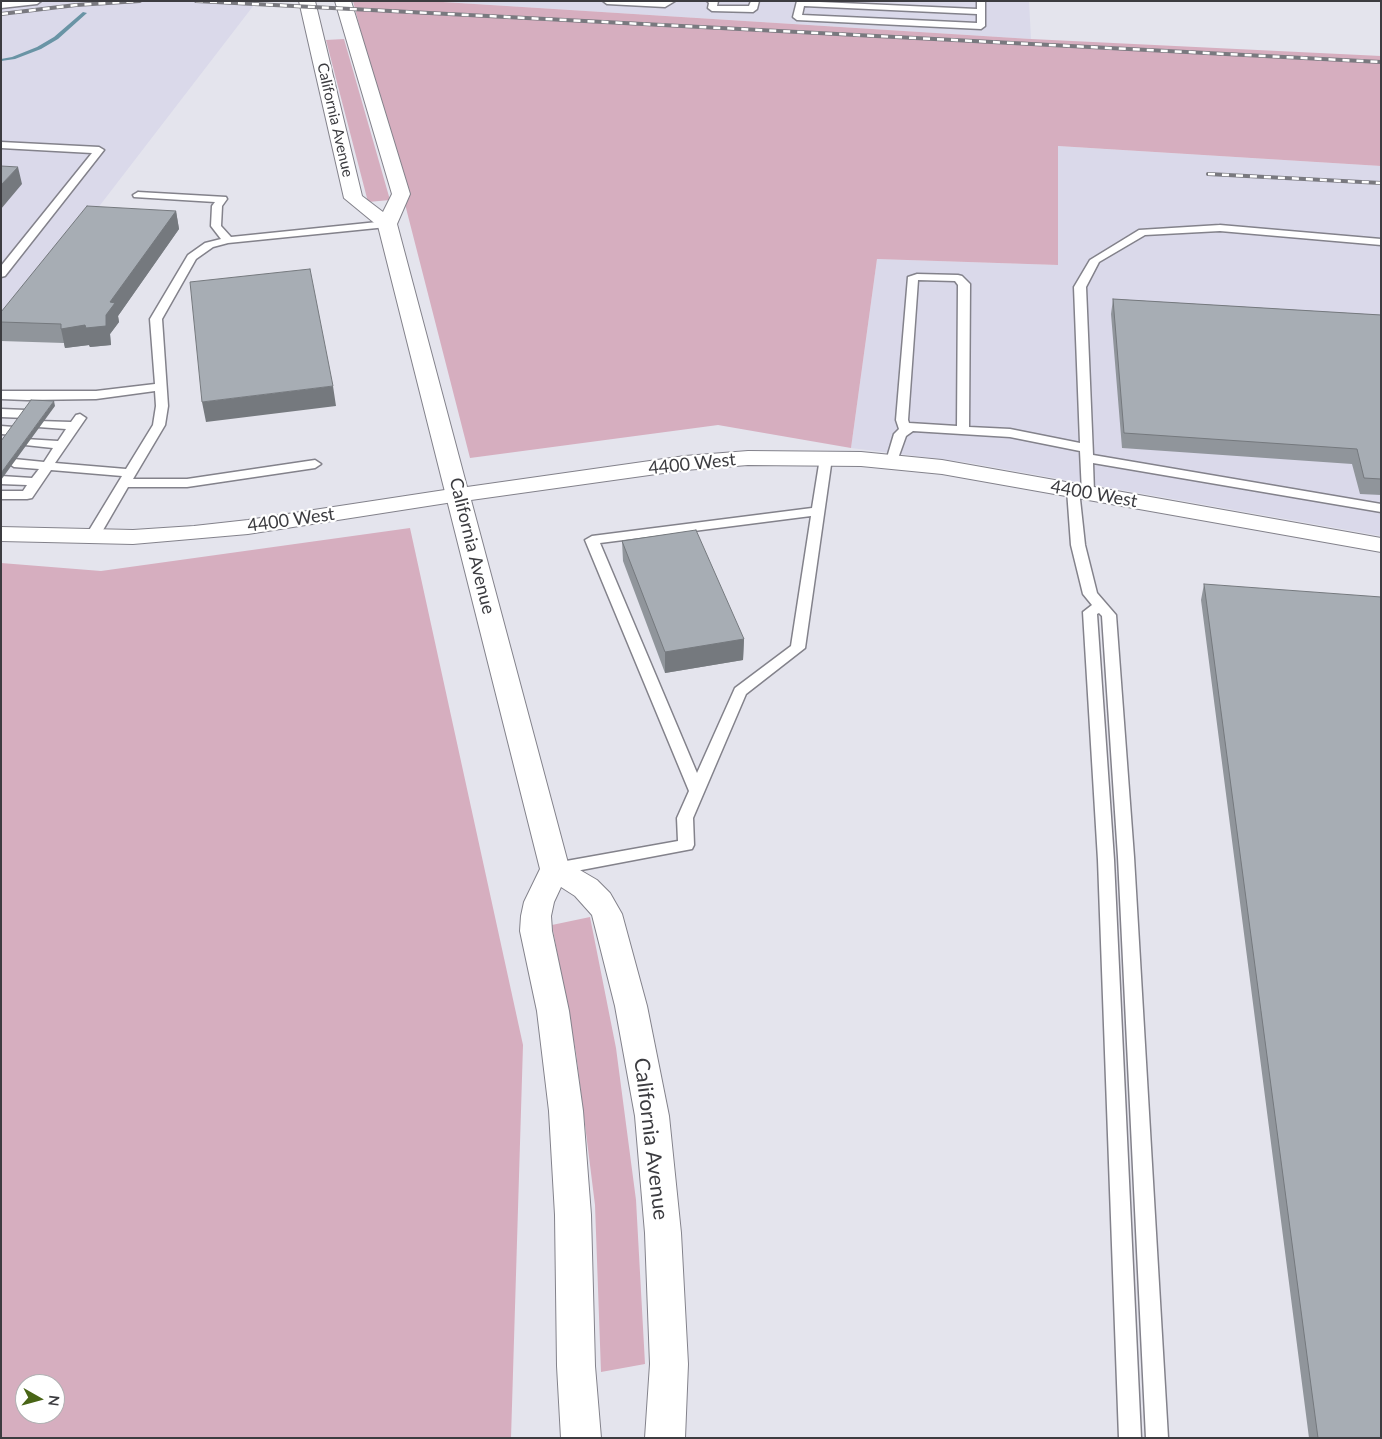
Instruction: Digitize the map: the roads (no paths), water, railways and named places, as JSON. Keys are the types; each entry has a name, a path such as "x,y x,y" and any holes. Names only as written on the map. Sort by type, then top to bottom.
{"main road":[{"name":"California Avenue","path":"307,1 353,198 387,224 555,869 586,888 607,914 631,1006 652,1116 663,1233 669,1364 665,1438"},
{"path":"343,1 401,194 387,224"},
{"name":"4400 West","path":"1,534 133,537 248,527 685,463 748,458 826,458 892,461 942,467 1381,545"},
{"path":"555,869 539,902 536,916 536,931 553,1011 566,1111 573,1216 576,1366 581,1438"}],"lane":[{"path":"1,6 37,1"},
{"path":"607,1 665,4 671,1"},
{"path":"713,1 712,8 753,9 755,1"},
{"path":"981,1 981,12 981,26 797,17 801,2 981,12"},
{"path":"1,145 99,150 1,274"},
{"path":"138,195 222,199 217,206 216,226 228,240"},
{"path":"92,537 159,425 162,406 156,319 160,309 192,257 209,245 228,240 387,224"},
{"path":"1157,1438 1124,838 1109,615 1090,594 1078,545 1081,491 1086,453 1080,287 1095,260 1143,232 1220,228 1381,242"},
{"path":"905,429 902,420 912,279 928,277 958,278 964,284 962,430"},
{"path":"1,395 96,395 160,387"},
{"path":"1,413 11,430"},
{"path":"1,495 27,496 80,418 38,429 68,435"},
{"path":"1,421 11,430"},
{"path":"892,461 900,434 905,429 919,427 1010,433 1086,453 1381,508"},
{"path":"555,869 686,845 685,818 740,691 798,648 826,458"},
{"path":"8,471 187,483 315,464"},
{"path":"8,471 42,474"},
{"path":"697,792 592,540 818,512"},
{"path":"1100,606 1090,612 1106,860 1130,1438"}],"waterway":[{"path":"1,60 13,58 39,48 56,38 85,13"}],"railway":[{"path":"1,14 76,5 140,1"},
{"path":"196,1 1381,62"},
{"path":"1208,174 1381,183"}]}
